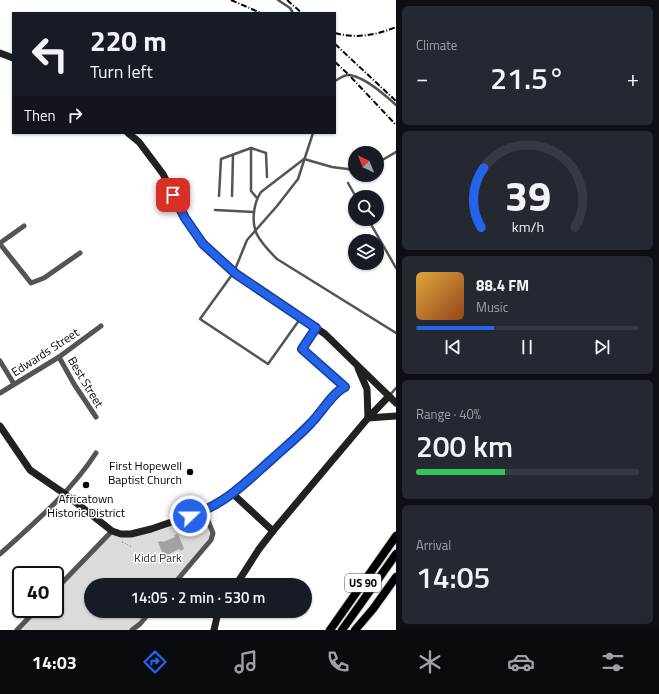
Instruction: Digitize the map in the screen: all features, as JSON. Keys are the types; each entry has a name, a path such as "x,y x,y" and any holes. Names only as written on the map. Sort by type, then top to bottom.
{"main road":[{"name":"US 90","path":"330,630 396,536"},
{"name":"US 90","path":"342,630 396,554"},
{"path":"355,630 373,609 396,577"}],"street":[{"path":"0,53 12,58"},
{"path":"129,134 139,142 163,174 185,218 203,244 234,272 325,334 396,403"},
{"path":"24,226 0,243 31,283 44,278 80,253"},
{"name":"Edwards Street","path":"0,393 59,357 101,326"},
{"name":"Best Street","path":"59,357 74,384 96,417"},
{"path":"0,361 14,384"},
{"path":"357,365 367,389 368,418"},
{"path":"0,426 30,470 65,494 112,531 121,534 131,534 204,512 233,494 311,423 337,391 345,387"},
{"path":"240,578 259,549 273,531 368,418 389,396"},
{"path":"368,418 396,416"},
{"path":"0,554 65,494 88,466 96,453"},
{"path":"233,494 273,531"},
{"path":"179,578 211,540 213,533 204,512"},
{"path":"64,581 112,531"},
{"path":"17,630 28,618"},
{"path":"132,630 145,618"},
{"path":"214,630 217,618"}],"lane":[{"path":"278,0 293,12"},
{"path":"336,80 349,75 363,80 396,105"},
{"path":"301,318 268,364 200,319 234,272 247,240 254,230 277,206 298,179 313,134"},
{"path":"251,148 251,191 257,198"},
{"path":"219,196 221,160 233,155 251,148 266,153 267,177"},
{"path":"384,159 396,152"},
{"path":"232,196 233,155"},
{"path":"304,159 332,168 348,169"},
{"path":"304,159 261,192 257,198 254,212 254,230 266,248 277,259 396,333"},
{"path":"348,183 352,190"},
{"path":"215,210 254,212"},
{"path":"372,226 396,268"},
{"path":"316,328 302,349 345,387"},
{"path":"389,396 396,388"}],"path":[{"path":"122,542 132,547"}],"green space":[{"name":"Kidd Park","path":"204,511 213,533 178,578 84,578 84,618 144,618 132,630 17,630 28,618 64,618 64,581 112,531 121,534"}],"shaded area":[{"path":"178,534 184,549 180,551 179,549 164,557 158,542 163,542 175,537 174,535"}],"railway":[{"path":"231,0 259,12"},
{"path":"287,0 301,12"},
{"path":"336,33 359,36 381,32 396,27"},
{"path":"336,45 396,101"},
{"path":"336,63 396,125"}],"place":[{"name":"First Hopewell Baptist Church","path":"190,472"},
{"name":"Africatown Historic District","path":"86,485"}],"route":[{"path":"173,195 185,218 203,244 236,274 316,328 302,349 345,387 337,391 311,423 233,494 204,512 190,516"}]}
